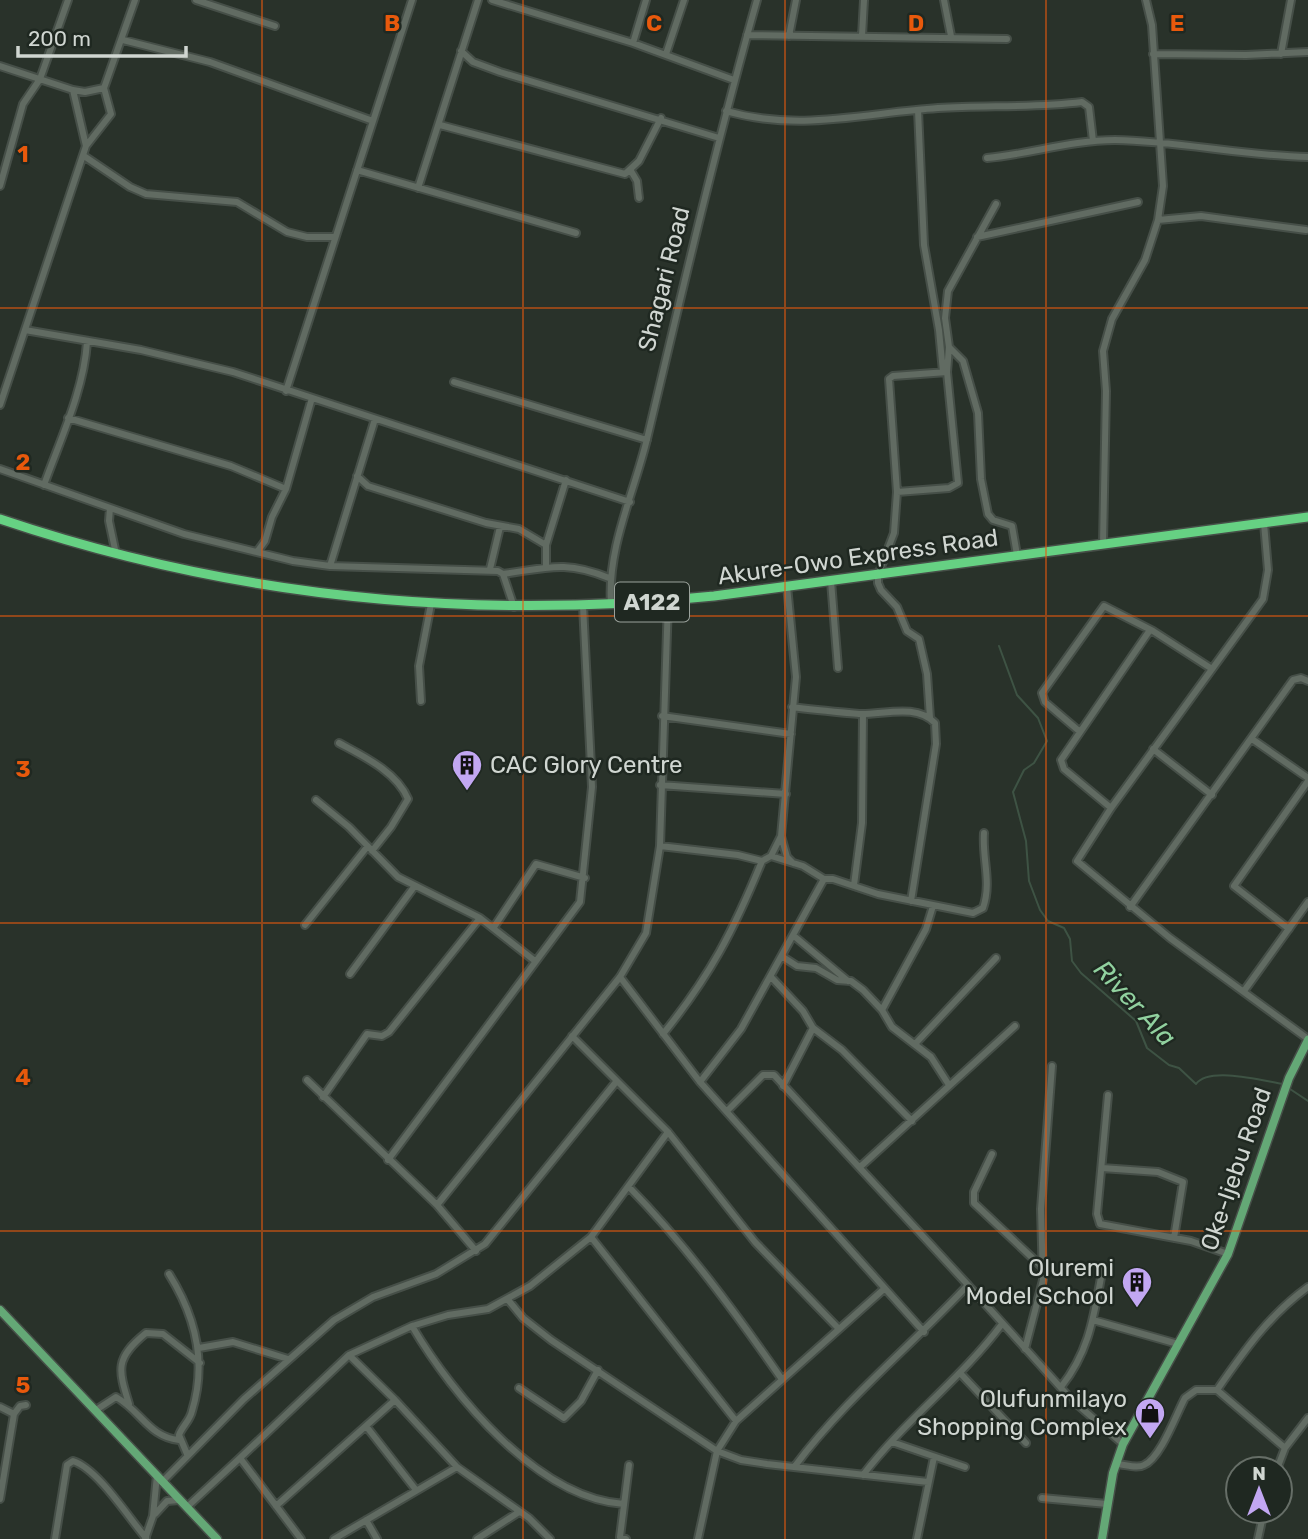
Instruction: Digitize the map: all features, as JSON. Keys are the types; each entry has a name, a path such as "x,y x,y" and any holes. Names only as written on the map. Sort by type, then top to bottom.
{"highway":[{"name":"Akure-Owo Express Road","path":"0,519 182,571 300,592 430,604 514,607 668,601 1308,517"}],"main road":[{"name":"Oke-Ijebu Road","path":"1102,1539 1107,1504 1123,1444 1228,1254 1286,1086 1308,1039"},
{"path":"0,1310 218,1539"}],"street":[{"path":"0,186 23,104 40,79 68,0"},
{"path":"86,146 111,114 104,88 135,0"},
{"path":"195,0 275,26"},
{"path":"286,391 412,0"},
{"path":"418,188 478,0"},
{"path":"492,0 633,43 734,79"},
{"path":"633,43 646,0"},
{"path":"666,54 684,0"},
{"name":"Shagari Road","path":"609,578 647,440 734,79 757,0"},
{"path":"789,36 796,0"},
{"path":"862,36 864,0"},
{"path":"944,0 951,36"},
{"path":"1103,544 1106,391 1103,351 1112,318 1145,260 1158,220 1163,170 1158,142 1152,25 1146,0"},
{"path":"1281,54 1291,0"},
{"path":"747,35 951,36 1007,39"},
{"path":"123,40 210,62 373,121"},
{"path":"461,51 473,62 719,138"},
{"path":"1153,54 1308,52"},
{"path":"457,66 473,62"},
{"path":"0,66 73,90 85,92 104,88"},
{"path":"0,405 84,156 86,146 73,90"},
{"path":"726,111 765,119 808,122 918,110 1082,102 1089,107 1093,141"},
{"path":"897,492 949,488 958,483 939,330 924,245 918,110"},
{"path":"440,125 625,174 631,171 661,118"},
{"path":"988,158 1093,141 1158,142 1308,157"},
{"path":"84,156 96,167 146,194 237,202 287,232 307,237 335,237"},
{"path":"357,170 576,233"},
{"path":"631,171 639,198"},
{"path":"976,237 1138,202"},
{"path":"945,372 949,347 946,297 996,204"},
{"path":"1158,220 1201,216 1306,230"},
{"path":"25,330 192,361 629,502"},
{"path":"44,485 68,418 86,356 87,342"},
{"path":"949,347 963,361 978,414 981,480 988,514 993,520 1012,526 1017,555"},
{"path":"911,901 937,732 930,718 927,674 919,639 907,631 897,607 881,590 878,575 894,533 897,492 889,379 945,372"},
{"path":"454,382 647,440"},
{"path":"257,552 265,541 272,517 286,489 312,398"},
{"path":"68,418 230,466 286,489"},
{"path":"330,566 375,419"},
{"path":"0,469 184,534 330,566 445,571 490,569 503,575 546,565 573,566 609,578 611,604"},
{"path":"358,476 368,486 500,527 519,529 547,545"},
{"path":"546,565 547,545 566,480"},
{"path":"352,495 368,486"},
{"path":"110,508 109,521 116,554"},
{"path":"1264,523 1268,570 1263,599 1111,808 1077,861 1130,907 1308,1039"},
{"path":"490,569 500,527"},
{"path":"503,575 514,607"},
{"path":"831,581 838,668"},
{"path":"663,1034 695,995 721,953 741,914 762,861 771,856 781,836 796,665 788,586"},
{"path":"437,1206 620,977 646,933 660,846 662,716 668,601"},
{"path":"421,701 419,666 430,604"},
{"path":"388,1160 535,961 575,912 585,878 592,787 583,605"},
{"path":"1079,731 1041,696 1105,605 1212,669"},
{"path":"1111,808 1061,765 1064,753 1150,630"},
{"path":"1130,907 1293,680 1301,678 1308,681"},
{"path":"792,708 863,714 913,713 930,718"},
{"path":"854,885 862,823 863,714"},
{"path":"662,716 791,734"},
{"path":"1252,739 1308,779 1234,886 1289,929"},
{"path":"305,925 391,827 408,799 400,785 387,773 338,743"},
{"path":"1153,749 1212,795"},
{"path":"660,785 786,794"},
{"path":"316,800 349,827 388,869 414,887 428,890 480,918 535,961"},
{"path":"771,856 824,879 973,913 983,908 988,878 983,857 984,833"},
{"path":"781,836 787,857 794,864"},
{"path":"660,846 738,855 762,861"},
{"path":"494,927 536,863 585,878"},
{"path":"699,1082 734,1041 772,978 824,879"},
{"path":"349,974 414,887"},
{"path":"1244,991 1308,902"},
{"path":"882,1010 926,929 933,906"},
{"path":"323,1097 367,1034 382,1036 389,1032 480,918"},
{"path":"794,936 882,1010 892,1027 931,1057 949,1085"},
{"path":"783,957 797,967 816,968 837,980 848,981"},
{"path":"915,1044 996,958"},
{"path":"620,977 699,1082 924,1332"},
{"path":"772,978 803,1011 813,1028 842,1050 912,1121"},
{"path":"860,1167 1015,1027"},
{"path":"783,1086 813,1028"},
{"path":"572,1036 668,1132 755,1242 839,1329"},
{"path":"1025,1349 1041,1289 1041,1209 1052,1066"},
{"path":"727,1111 764,1075 774,1075 1025,1349 1061,1387 1123,1444"},
{"path":"307,1080 437,1206 476,1251"},
{"path":"146,1538 160,1478 288,1359 353,1307 436,1274 476,1251 553,1162 616,1082"},
{"path":"1108,1096 1097,1214 1100,1224 1174,1238 1228,1254"},
{"path":"153,1516 167,1501 184,1504 240,1458 349,1355 412,1326 448,1315 479,1312 509,1301 591,1237 668,1132"},
{"path":"992,1154 974,1192 974,1203 1042,1267"},
{"path":"1102,1168 1158,1172 1183,1182 1174,1238"},
{"path":"629,1187 650,1209 750,1334 781,1378"},
{"path":"591,1237 736,1421"},
{"path":"1061,1387 1083,1356 1103,1267"},
{"path":"169,1274 186,1304 199,1348 200,1363 192,1414 181,1430 179,1440 187,1454"},
{"path":"795,1466 826,1424 924,1332 968,1285"},
{"path":"1217,1390 1260,1329 1282,1306 1308,1287"},
{"path":"698,1539 716,1451 736,1421 781,1378 884,1289"},
{"path":"509,1301 534,1327 716,1451 741,1460 928,1482"},
{"path":"1093,1320 1178,1344"},
{"path":"863,1475 916,1414 961,1374 1002,1324"},
{"path":"412,1326 462,1398 536,1468 577,1494 605,1503 624,1504"},
{"path":"128,1404 120,1366 125,1354 146,1334 163,1334 200,1363"},
{"path":"199,1348 233,1342 288,1359"},
{"path":"349,1355 457,1466 550,1539"},
{"path":"519,1388 566,1418 581,1401 598,1370"},
{"path":"961,1374 1026,1443"},
{"path":"1116,1464 1140,1466 1148,1463 1174,1426 1185,1398 1195,1390 1217,1390 1284,1448"},
{"path":"96,1410 112,1398 128,1404 154,1432 165,1439 179,1440"},
{"path":"276,1506 395,1400"},
{"path":"0,1499 14,1414 20,1406 26,1405"},
{"path":"0,1408 14,1414"},
{"path":"1282,1455 1284,1448 1308,1418"},
{"path":"366,1426 416,1490"},
{"path":"892,1442 965,1467"},
{"path":"0,1448 9,1450"},
{"path":"918,1539 934,1457"},
{"path":"240,1458 301,1539"},
{"path":"55,1539 67,1465 73,1461 87,1469 146,1538"},
{"path":"626,1539 620,1537 629,1465"},
{"path":"334,1539 457,1466"},
{"path":"1042,1498 1107,1504"},
{"path":"477,1539 519,1512"},
{"path":"366,1520 377,1539"}],"waterway":[{"name":"River Ala","path":"999,646 1017,695 1038,718 1047,741 1034,763 1024,770 1013,792 1026,841 1029,881 1040,910 1048,921 1064,928 1070,939 1072,961 1081,973 1136,1021 1147,1048 1169,1065 1179,1068 1196,1084 1212,1076 1224,1075 1283,1084"},
{"name":"River Ala","path":"1290,1089 1308,1101"}],"place":[{"name":"CAC Glory Centre","path":"467,792"},
{"name":"Oluremi Model School","path":"1137,1309"},
{"name":"Olufunmilayo Shopping Complex","path":"1150,1440"}]}
